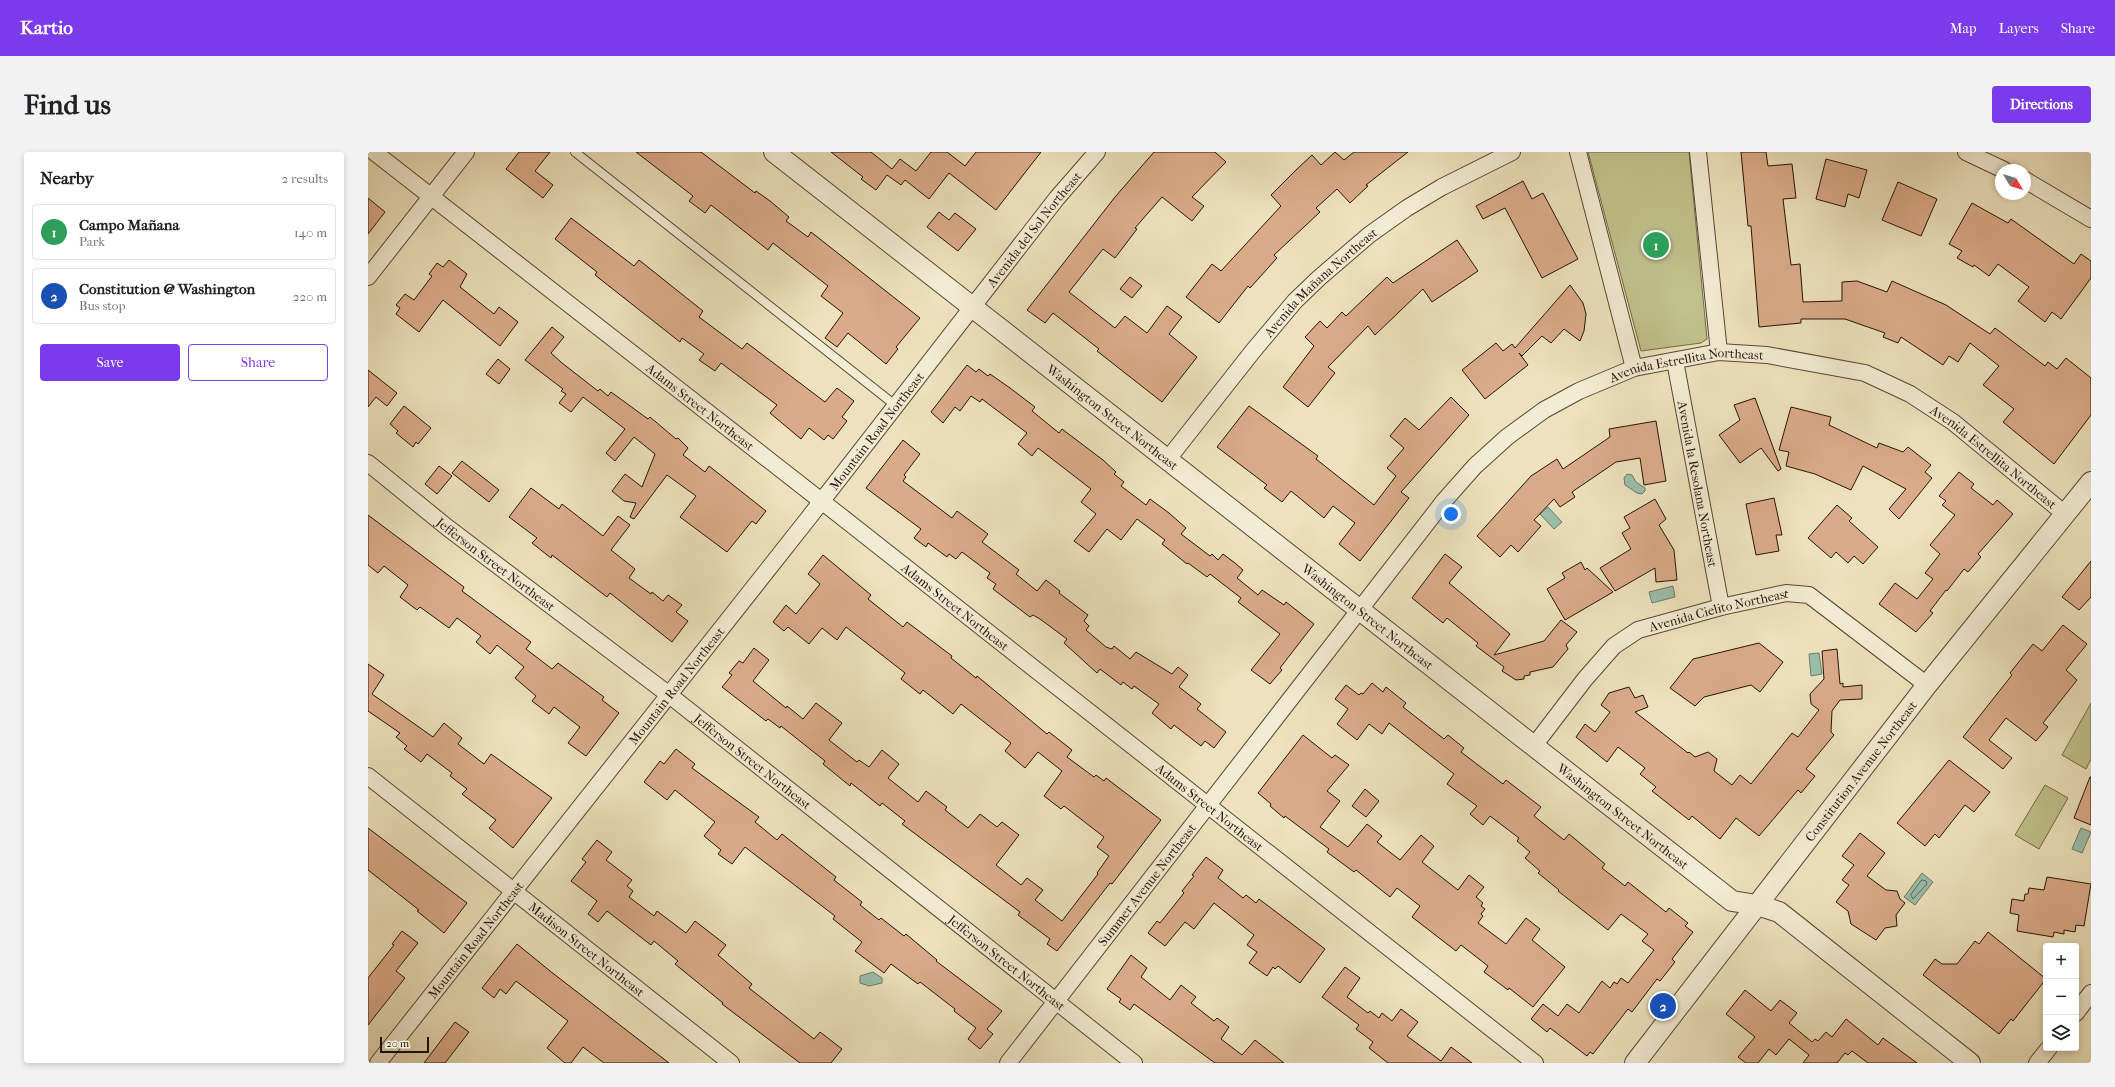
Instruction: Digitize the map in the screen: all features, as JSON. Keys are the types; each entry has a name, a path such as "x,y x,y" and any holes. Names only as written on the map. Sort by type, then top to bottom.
{"street":[{"name":"Adams Street Northeast","path":"374,152 822,501 1535,1063"},
{"path":"368,277 466,152"},
{"name":"Washington Street Northeast","path":"775,152 971,307 1168,459 1359,611 1732,901 1757,905 1779,912 1970,1063"},
{"name":"Avenida del Sol Northeast","path":"971,307 1057,198 1097,152"},
{"name":"Avenida Mañana Northeast","path":"1168,459 1253,351 1295,301 1319,278 1369,235 1407,208 1442,187 1512,152"},
{"path":"1578,152 1634,368"},
{"path":"1698,152 1719,352"},
{"path":"1966,152 1995,166"},
{"path":"2031,184 2091,219"},
{"name":"Mountain Road Northeast","path":"378,1063 822,501 971,307"},
{"name":"Avenida Estrellita Northeast","path":"1359,611 1444,501 1475,466 1496,446 1544,410 1579,391 1634,368 1719,352 1767,355 1865,373 1910,394 1953,422 2065,514"},
{"name":"Avenida la Resolana Northeast","path":"1675,361 1721,607"},
{"name":"Jefferson Street Northeast","path":"368,463 448,528 668,694 1134,1063"},
{"name":"Constitution Avenue Northeast","path":"1635,1063 1927,686 2091,482"},
{"name":"Avenida Cielito Northeast","path":"1533,747 1585,679 1614,646 1638,630 1721,607 1786,593 1809,596 1927,686"},
{"name":"Summer Avenue Northeast","path":"1008,1063 1057,1002 1359,611"},
{"name":"Madison Street Northeast","path":"368,776 731,1063"},
{"path":"2079,1009 2091,993"},
{"path":"2037,1063 2047,1051"}],"lane":[{"path":"575,152 895,405"}],"shaded area":[{"path":"1588,152 1689,152 1707,339 1701,343 1641,351"},
{"path":"2091,703 2091,759 2086,769 2062,755"},
{"path":"2045,785 2068,798 2039,849 2015,835"}],"water":[{"path":"1627,474 1632,475 1636,482 1645,488 1645,491 1642,494 1637,493 1625,485 1624,478"},
{"path":"1548,507 1562,522 1554,529 1540,514"},
{"path":"1673,586 1675,597 1652,603 1649,592"},
{"path":"1819,653 1822,674 1811,676 1809,654"},
{"path":"2081,828 2091,832 2082,853 2072,849"},
{"path":"1922,873 1933,882 1915,905 1904,897"},
{"path":"873,972 882,978 882,983 869,986 860,983 860,976"}],"building":[{"path":"519,152 550,152 535,171 553,185 543,198 506,169"},
{"path":"636,152 701,152 755,193 756,191 770,201 789,217 786,221 808,237 811,232 920,318 896,347 898,349 886,364 848,333 837,347 825,338 843,313 821,296 828,286 773,243 768,250 711,205 705,213 689,201 693,196"},
{"path":"831,152 871,152 892,169 900,159 916,171 931,152 947,152 965,166 976,152 1041,152 996,210 949,173 929,199 905,180 901,185 887,175 876,190 861,179 863,177"},
{"path":"1154,152 1215,152 1226,162 1192,197 1204,206 1192,221 1162,197 1135,228 1137,229 1115,258 1103,249 1069,292 1115,328 1125,316 1147,333 1167,306 1182,317 1169,334 1197,357 1162,402 1097,351 1099,349 1053,313 1045,323 1027,310 1115,197"},
{"path":"1335,152 1344,160 1354,152 1408,152 1366,185 1368,186 1350,203 1337,189 1316,208 1320,212 1274,255 1277,258 1250,288 1248,286 1219,323 1186,297 1212,264 1221,271 1281,206 1271,195 1296,170 1312,155 1321,165"},
{"path":"1741,152 1766,152 1768,166 1792,164 1796,198 1783,199 1791,265 1800,264 1803,302 1842,301 1842,282 1857,281 1887,292 1892,281 1946,305 1990,334 1995,328 2045,366 2048,362 2057,369 2066,358 2091,378 2091,415 2054,464 2003,422 2014,409 1983,385 1999,366 1970,343 1958,362 1949,356 1943,365 1901,337 1898,343 1883,337 1885,333 1845,319 1801,319 1801,323 1759,327 1751,226 1748,226"},
{"path":"1826,159 1867,170 1859,198 1848,194 1845,207 1816,199"},
{"path":"1523,181 1532,199 1543,193 1578,259 1542,278 1505,208 1483,219 1476,206"},
{"path":"1898,182 1937,199 1921,236 1882,220"},
{"path":"368,198 385,212 368,234"},
{"path":"1972,203 2008,223 2011,219 2074,264 2081,254 2091,261 2091,278 2061,319 2052,312 2045,322 2018,301 2029,287 1998,264 1989,276 1974,265 1973,267 1957,258 1962,251 1949,244"},
{"path":"939,212 949,220 955,213 976,229 958,251 927,227"},
{"path":"571,218 634,266 639,260 703,311 699,317 742,349 747,343 825,402 837,388 854,401 842,417 847,421 833,439 828,435 824,440 809,428 801,439 770,413 777,405 721,363 715,371 699,360 704,354 682,338 680,342 595,275 597,272 555,239"},
{"path":"1457,240 1478,271 1432,302 1423,289 1375,335 1368,326 1328,367 1335,373 1308,407 1283,387 1314,346 1305,337 1320,321 1327,328 1342,312 1346,316 1387,277 1393,283"},
{"path":"449,260 467,274 460,287 494,314 499,307 518,322 500,346 443,300 419,332 396,314 400,308 396,305 405,294 414,300 432,276 429,274 437,263 443,267"},
{"path":"1130,277 1142,286 1132,298 1120,289"},
{"path":"1570,285 1583,303 1586,314 1584,331 1580,341 1564,329 1551,343 1542,336 1522,356 1519,353 1528,365 1485,399 1462,370 1496,343 1503,351 1512,344 1515,348"},
{"path":"552,327 564,337 551,353 562,363 598,391 600,389 608,396 611,392 648,419 650,417 676,439 678,438 688,448 683,455 705,472 709,466 766,511 756,524 752,521 727,552 680,517 696,496 667,475 634,519 630,517 636,503 624,501 612,491 625,474 642,487 655,454 634,437 615,461 606,453 625,429 583,397 571,412 559,403 566,394 561,391 563,389 525,360"},
{"path":"498,359 510,369 499,384 486,374"},
{"path":"967,365 976,372 979,369 988,376 990,374 1035,407 1032,411 1059,433 1062,429 1103,460 1116,472 1114,474 1124,482 1121,486 1146,505 1150,499 1169,513 1186,528 1181,534 1210,556 1212,554 1218,560 1223,554 1235,563 1243,570 1237,578 1258,595 1262,590 1284,605 1286,602 1314,624 1280,668 1282,670 1270,684 1251,670 1280,634 1238,602 1241,598 1210,574 1207,577 1188,563 1187,564 1162,544 1165,540 1137,519 1121,540 1107,529 1089,552 1074,541 1096,514 1081,502 1091,489 1038,448 1032,456 1018,444 1027,433 982,399 980,402 971,396 960,411 955,407 943,423 931,412"},
{"path":"368,370 397,393 387,406 376,397 368,407"},
{"path":"1451,397 1469,415 1401,492 1409,498 1360,561 1339,544 1355,523 1333,506 1324,518 1291,491 1282,502 1264,488 1267,485 1217,447 1249,406 1318,456 1316,459 1374,505 1396,476 1387,468 1404,448 1390,436 1405,418 1419,430"},
{"path":"1755,398 1781,469 1778,471 1761,448 1740,463 1719,435 1740,420 1734,405"},
{"path":"404,406 431,428 418,444 416,442 413,447 396,433 398,431 390,424"},
{"path":"1791,407 1831,417 1829,425 1877,448 1879,443 1903,452 1908,447 1931,465 1925,472 1932,478 1899,519 1889,509 1906,489 1863,466 1851,490 1815,474 1786,466 1789,452 1779,450"},
{"path":"1656,421 1666,481 1644,485 1640,458 1616,462 1572,492 1575,497 1560,507 1554,499 1534,520 1541,526 1518,552 1511,545 1500,557 1477,536 1531,476 1557,459 1563,469 1610,437 1609,429"},
{"path":"903,440 920,454 904,475 906,477 903,481 952,518 957,511 988,534 982,542 1019,570 1016,574 1037,591 1046,580 1060,591 1059,593 1088,615 1084,621 1089,626 1086,630 1106,647 1112,649 1114,646 1130,659 1136,652 1172,674 1178,667 1188,675 1179,687 1201,704 1197,709 1226,732 1214,748 1205,741 1201,746 1174,725 1171,729 1152,713 1159,704 1134,686 1132,689 1123,682 1121,685 1100,669 1097,673 1064,643 1067,639 1040,619 1033,615 1030,617 993,589 996,584 987,578 990,573 962,552 956,559 949,554 947,557 928,543 926,547 914,538 921,529 866,488"},
{"path":"462,461 499,490 489,502 452,473"},
{"path":"439,466 452,476 437,494 425,484"},
{"path":"1959,472 1974,484 1971,488 1993,505 1997,500 2013,514 1978,554 1981,557 1968,572 1964,569 1947,591 1946,590 1930,611 1933,613 1916,632 1879,604 1895,583 1917,599 1933,579 1925,573 1940,554 1930,545 1955,515 1942,505 1946,501 1939,496"},
{"path":"531,488 559,509 562,504 603,536 618,516 630,525 611,550 635,569 629,578 651,594 652,592 663,601 668,595 682,605 676,612 688,621 672,642 610,593 607,597 552,555 551,558 532,543 537,538 509,517"},
{"path":"1774,498 1782,535 1776,535 1779,551 1756,555 1746,504"},
{"path":"1655,499 1666,519 1659,525 1674,550 1677,580 1656,582 1655,568 1615,591 1600,568 1631,549 1622,533 1630,528 1624,517"},
{"path":"1837,505 1852,518 1849,521 1878,547 1863,564 1854,556 1848,563 1836,552 1831,558 1808,538"},
{"path":"368,515 464,587 462,591 531,642 526,649 552,669 558,663 604,697 602,700 619,713 586,756 568,743 580,727 554,707 549,714 532,701 536,696 515,678 524,667 497,645 490,654 476,642 481,636 457,618 449,628 420,607 417,610 400,597 408,585 384,566 378,573 368,565"},
{"path":"1445,554 1462,567 1449,583 1510,634 1494,655 1544,641 1561,620 1577,632 1566,645 1568,649 1553,667 1530,672 1530,675 1524,676 1524,679 1516,680 1502,671 1504,667 1476,646 1478,643 1447,618 1443,623 1412,598"},
{"path":"823,555 871,595 868,599 903,627 907,622 952,656 951,658 976,678 977,676 1047,734 1049,732 1072,750 1067,757 1094,777 1096,775 1104,781 1106,778 1161,820 1112,884 1110,883 1057,951 1047,944 1050,939 1018,915 1020,912 902,824 905,821 882,803 880,806 851,783 850,786 823,764 825,761 781,726 780,728 768,719 766,721 722,687 732,675 729,673 739,661 743,663 754,648 769,660 753,681 786,708 787,706 803,719 816,703 842,723 829,740 857,762 859,760 869,767 882,750 899,764 888,778 918,802 926,791 947,807 945,810 968,828 980,814 997,827 1002,822 1019,835 996,865 1021,885 1027,878 1043,890 1035,900 1062,921 1098,874 1097,873 1109,856 1097,847 1104,837 1064,806 1061,809 1044,796 1062,771 1038,752 1025,768 1005,751 1011,743 961,704 953,714 923,690 920,694 901,679 905,673 846,627 837,640 822,628 809,644 788,627 784,631 773,622 786,605 796,614 820,584 808,574"},
{"path":"2091,561 2091,597 2079,610 2062,597"},
{"path":"1581,562 1585,570 1587,568 1613,592 1565,620 1547,589 1565,578 1562,573"},
{"path":"2063,625 2087,644 2066,670 2077,680 2043,723 2048,727 2036,741 2006,718 1989,740 2012,758 2003,769 1963,737 2012,675 2010,673 2033,644 2042,651"},
{"path":"1759,643 1783,662 1760,692 1751,685 1704,697 1695,706 1670,688 1693,659"},
{"path":"1837,649 1840,684 1843,683 1843,687 1862,685 1862,699 1840,700 1832,711 1831,732 1834,735 1806,769 1815,776 1801,793 1798,790 1759,836 1736,818 1720,839 1692,816 1689,820 1652,791 1656,787 1640,774 1645,768 1618,747 1607,762 1576,737 1585,724 1595,732 1610,712 1601,705 1609,693 1629,687 1635,698 1643,695 1648,707 1635,712 1695,757 1708,752 1717,759 1714,771 1732,785 1740,775 1751,784 1792,733 1798,737 1819,710 1811,704 1810,694 1824,679 1822,651"},
{"path":"368,664 384,675 372,694 433,737 444,723 462,738 458,744 484,764 491,754 552,798 513,848 489,828 496,820 462,794 467,789 450,776 452,773 427,754 421,762 404,749 407,746 396,737 400,733 368,711"},
{"path":"1372,683 1383,692 1386,687 1406,703 1403,707 1444,739 1448,735 1464,748 1461,752 1503,784 1506,780 1541,807 1534,816 1564,840 1569,834 1605,864 1602,868 1625,886 1628,882 1666,912 1669,908 1688,923 1685,926 1693,932 1672,959 1675,962 1660,981 1657,979 1632,1012 1628,1009 1593,1054 1590,1052 1587,1056 1550,1028 1547,1032 1531,1019 1543,1004 1558,1016 1567,1004 1579,1013 1602,981 1610,988 1614,982 1617,984 1621,978 1628,983 1654,950 1642,941 1648,934 1621,914 1608,930 1558,891 1559,890 1538,873 1540,871 1525,858 1530,852 1517,841 1519,838 1490,816 1483,825 1470,814 1477,806 1447,784 1454,774 1389,723 1382,734 1369,724 1357,740 1337,724 1348,709 1335,699 1346,685 1359,695 1361,693 1363,694"},
{"path":"1303,735 1332,758 1335,755 1349,765 1327,791 1340,801 1320,827 1348,847 1367,824 1382,836 1377,842 1400,860 1421,835 1434,846 1422,862 1458,890 1469,875 1484,887 1476,897 1483,903 1481,906 1485,909 1481,914 1483,916 1478,923 1506,944 1526,918 1540,929 1532,940 1565,967 1533,1007 1509,988 1508,990 1484,972 1488,966 1461,945 1456,951 1412,917 1420,906 1397,888 1390,897 1356,870 1354,872 1327,852 1329,849 1285,816 1284,818 1258,793"},
{"path":"676,749 695,764 692,768 759,817 755,822 777,840 782,834 836,877 834,880 862,902 860,905 879,920 881,918 904,936 906,934 937,960 936,961 1002,1011 987,1029 993,1034 980,1049 968,1039 976,1028 954,1011 955,1009 920,982 918,984 891,964 884,973 855,951 862,942 833,919 835,916 745,847 732,864 718,854 721,850 704,836 715,822 675,790 667,800 644,782 660,761 664,764"},
{"path":"1949,760 1990,792 1974,812 1965,805 1939,838 1935,834 1925,846 1897,823"},
{"path":"2091,777 2091,825 2074,818"},
{"path":"1365,789 1379,801 1366,817 1352,806"},
{"path":"368,828 467,903 444,933 417,911 419,910 368,870"},
{"path":"1860,833 1885,853 1867,876 1886,890 1897,891 1900,899 1905,903 1896,915 1897,926 1885,928 1876,940 1851,924 1848,911 1836,902 1849,885 1842,880 1854,865 1842,856"},
{"path":"597,840 612,852 606,860 632,880 627,886 633,891 629,897 654,916 657,911 686,933 695,921 726,945 718,955 752,984 749,988 814,1039 820,1032 842,1049 831,1063 800,1063 722,1004 723,1003 675,964 678,961 654,941 651,945 607,911 598,922 588,914 597,901 571,881 586,862 582,859"},
{"path":"1206,857 1223,870 1218,878 1243,898 1246,895 1256,903 1259,899 1325,949 1300,983 1278,966 1275,969 1273,967 1267,976 1249,963 1257,952 1247,945 1254,935 1214,903 1194,929 1185,922 1165,946 1148,933 1157,921 1160,923 1184,893 1182,891"},
{"path":"2047,877 2091,884 2084,926 2076,925 2075,932 2064,930 2064,934 2054,932 2053,937 2017,931 2019,915 2010,913 2012,899 2024,901 2025,894 2028,894 2029,888 2044,890"},
{"path":"402,931 418,943 396,971 405,978 368,1025 368,978 394,945 392,944"},
{"path":"1988,932 2043,977 2043,983 2013,1021 2011,1019 1999,1034 1923,975 1935,959 1942,964 1957,964 1975,941 1979,944"},
{"path":"517,944 669,1063 604,1063 583,1047 571,1063 565,1063 547,1048 568,1021 516,981 506,994 500,989 494,998 482,988"},
{"path":"1131,955 1147,968 1141,977 1170,1000 1181,985 1196,997 1191,1003 1214,1021 1217,1018 1229,1027 1221,1039 1242,1055 1255,1040 1284,1063 1215,1063 1134,1004 1130,1010 1119,1002 1121,999 1107,989"},
{"path":"1345,967 1360,978 1347,997 1368,1013 1370,1011 1379,1018 1382,1013 1392,1021 1401,1009 1418,1022 1407,1036 1441,1061 1451,1047 1472,1063 1388,1063 1369,1048 1373,1042 1356,1029 1359,1025 1322,997"},
{"path":"1745,990 1771,1011 1780,1000 1797,1013 1789,1023 1812,1042 1815,1039 1818,1041 1826,1032 1832,1037 1846,1019 1878,1045 1883,1038 1917,1063 1868,1063 1852,1051 1848,1055 1845,1053 1837,1063 1803,1063 1809,1055 1789,1039 1776,1055 1769,1049 1758,1063 1746,1063 1738,1057 1755,1037 1726,1014"},
{"path":"455,1022 469,1032 445,1063 424,1063"}],"place":[{"name":"Campo Mañana","path":"1656,245"},
{"name":"Constitution @ Washington","path":"1663,1006"}]}
